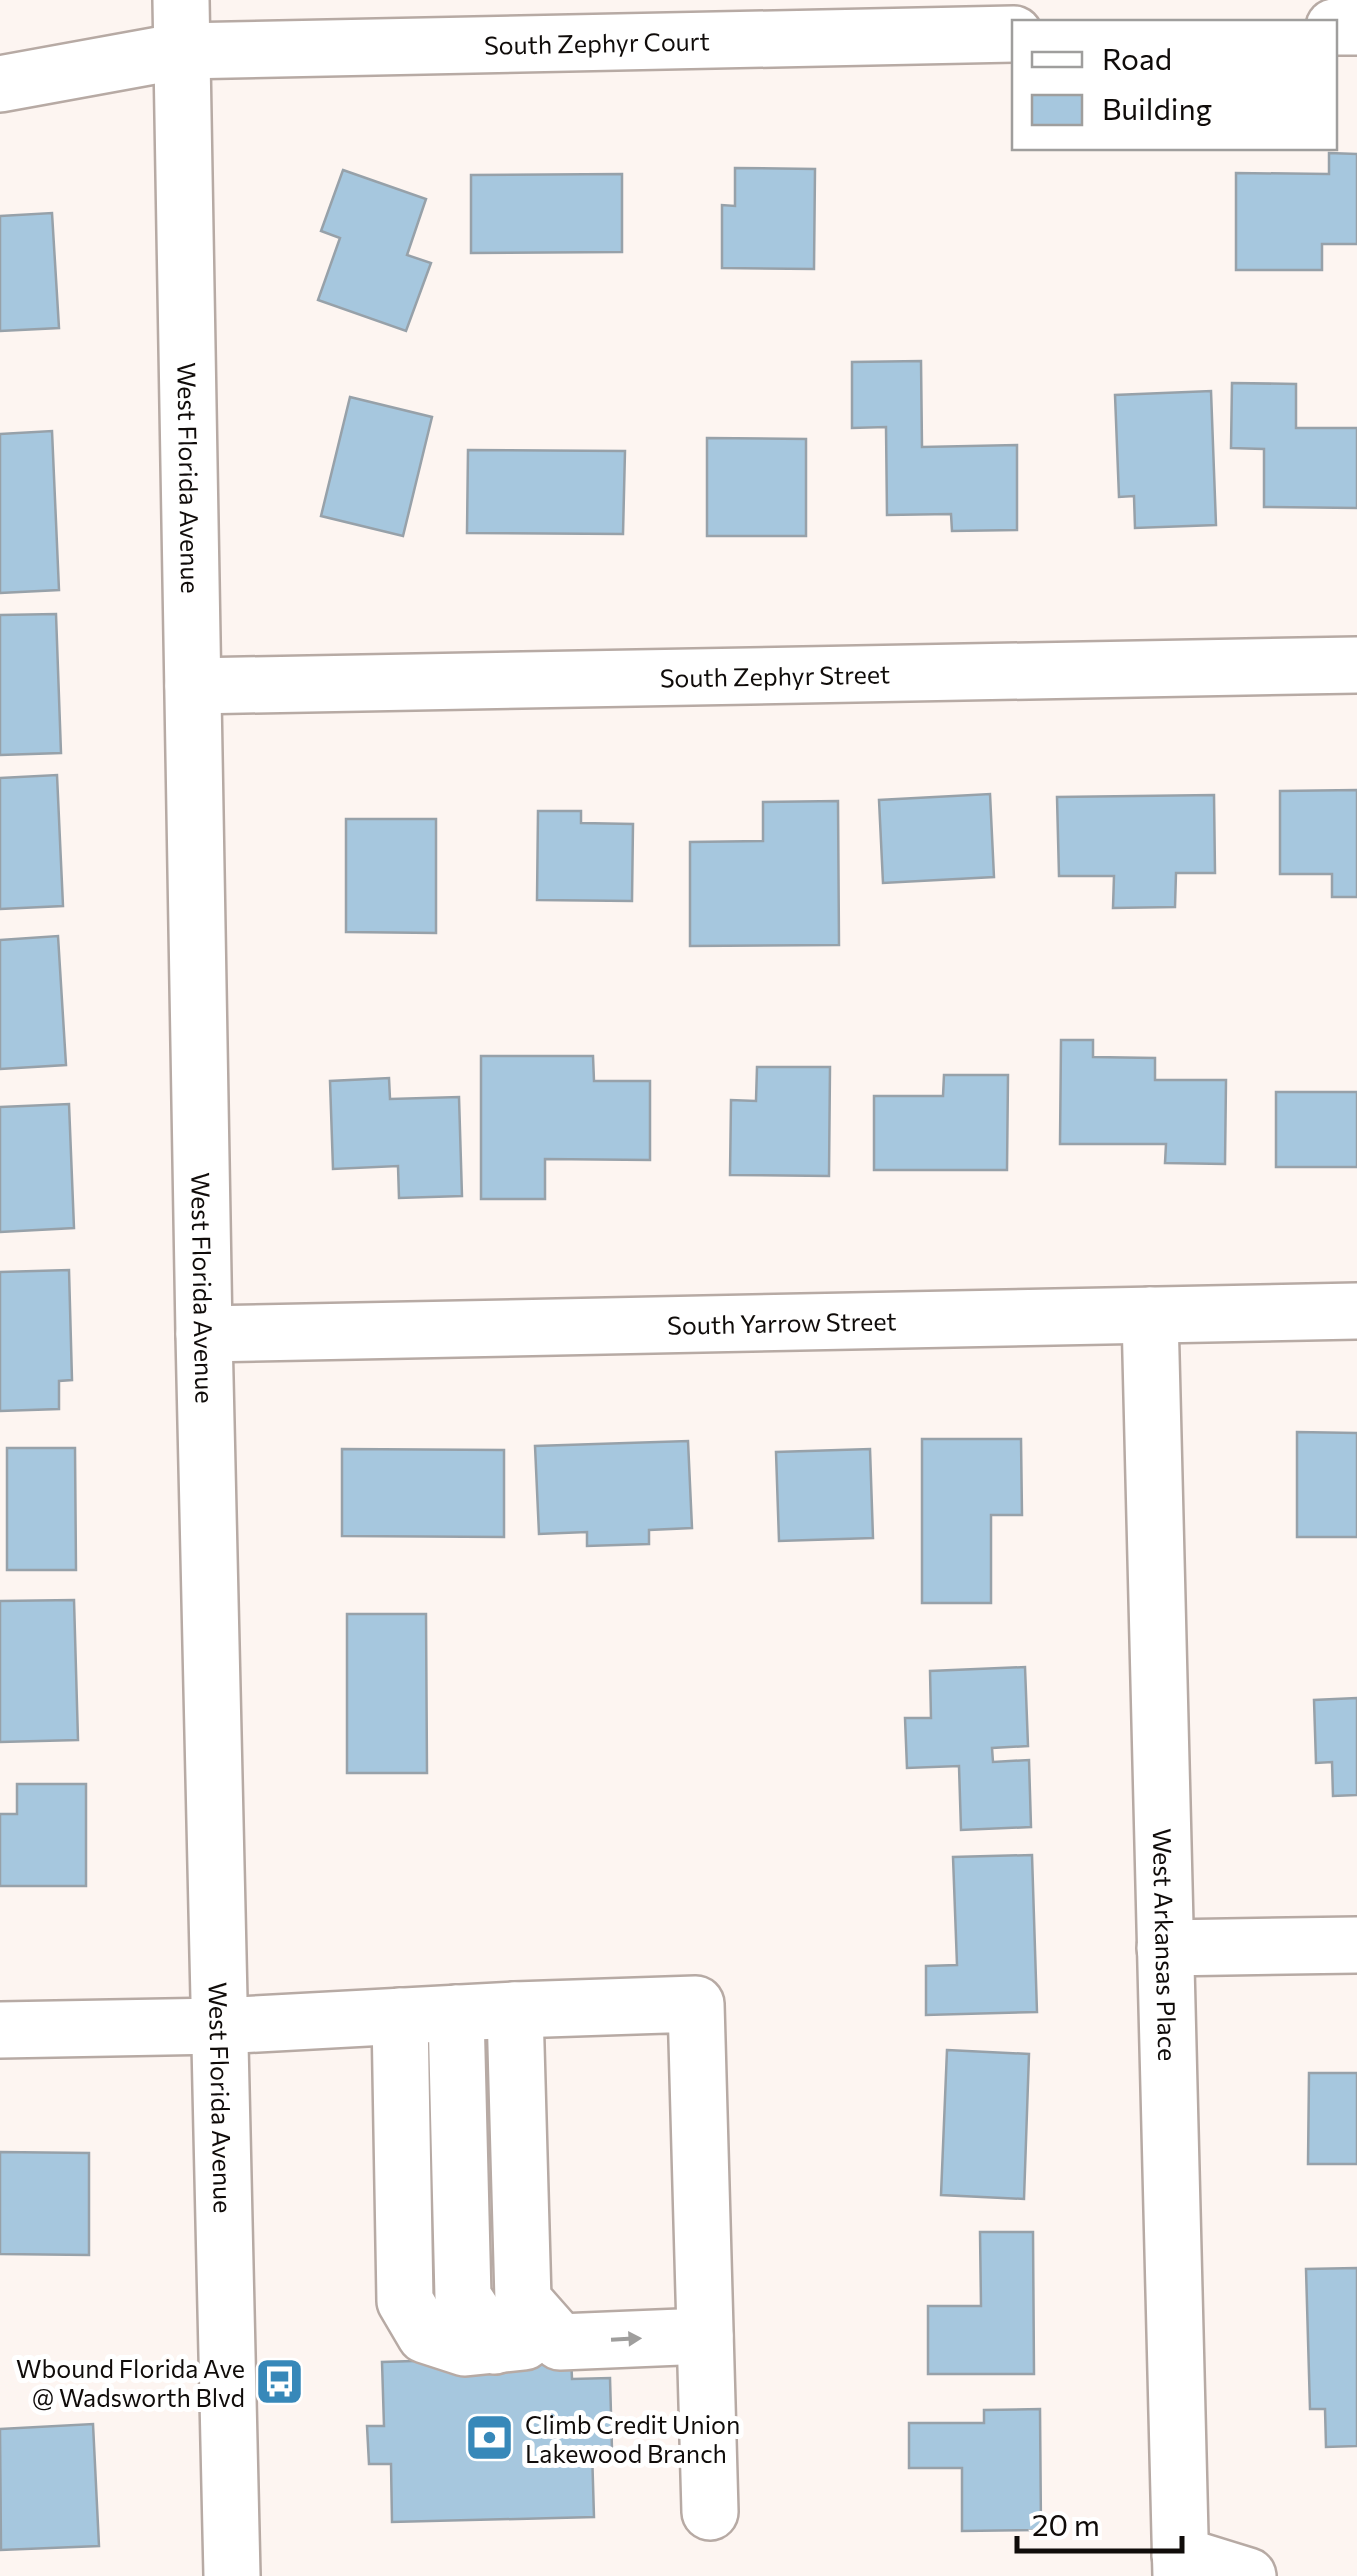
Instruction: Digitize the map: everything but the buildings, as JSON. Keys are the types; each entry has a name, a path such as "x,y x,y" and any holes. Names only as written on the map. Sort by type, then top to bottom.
{"street":[{"name":"South Zephyr Court","path":"0,84 181,25 1012,34"},
{"name":"West Florida Avenue","path":"181,25 204,1334 232,2576"},
{"name":"South Zephyr Street","path":"194,686 1357,665"},
{"name":"South Yarrow Street","path":"204,1334 1357,1311"},
{"name":"West Arkansas Place","path":"1150,1315 1181,2566"},
{"path":"1165,1948 1357,1944"},
{"path":"0,2030 220,2026 696,2004 710,2512"},
{"path":"457,2013 523,2300 511,2345"},
{"path":"457,2013 432,2303 511,2345 705,2336"},
{"path":"1181,2566 1248,2576"}],"place":[{"name":"Wbound Florida Ave @ Wadsworth Blvd","path":"280,2382"},
{"name":"Climb Credit Union Lakewood Branch","path":"490,2438"}]}
